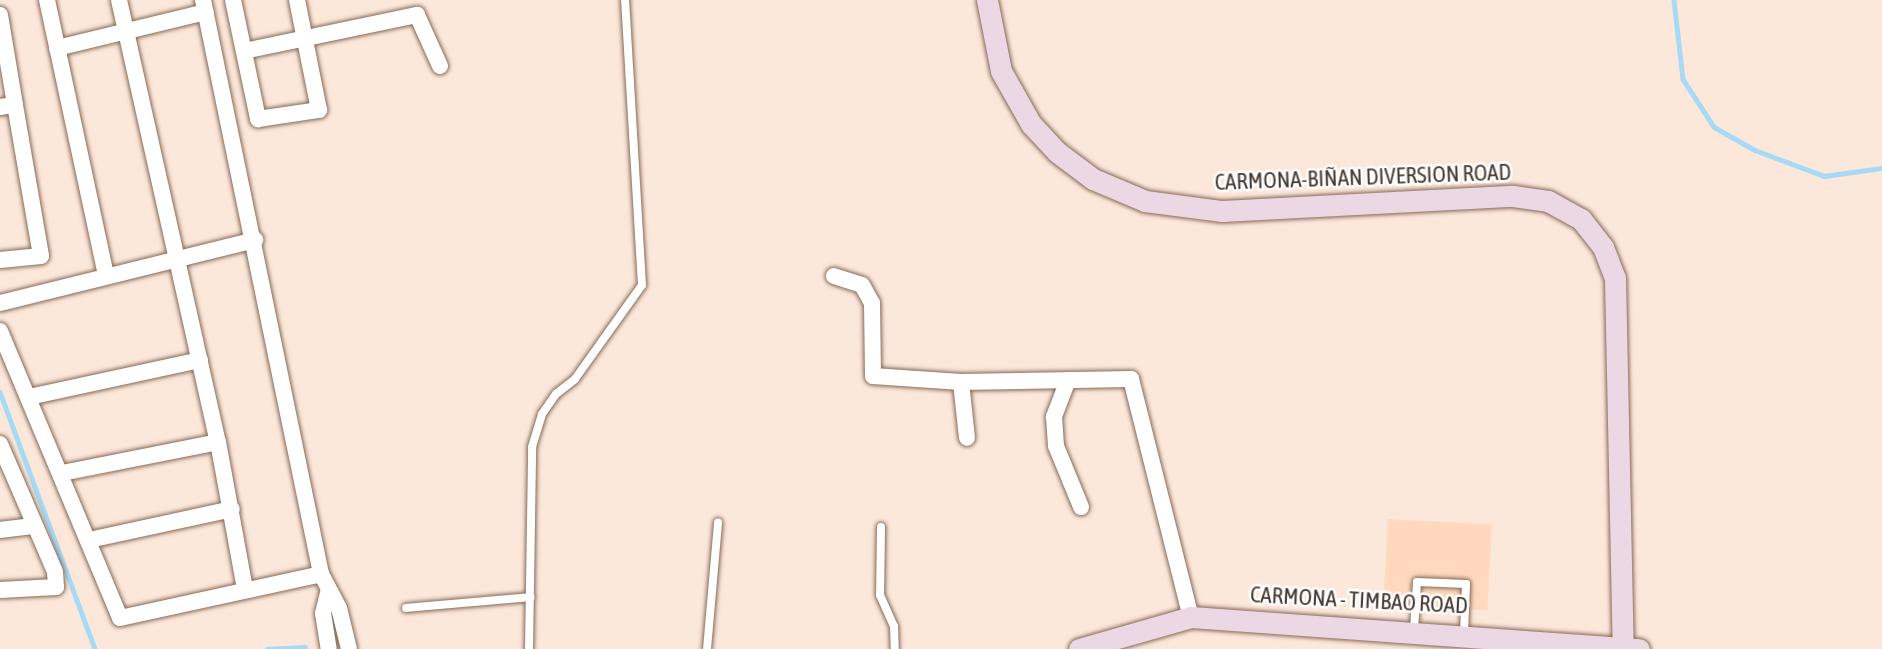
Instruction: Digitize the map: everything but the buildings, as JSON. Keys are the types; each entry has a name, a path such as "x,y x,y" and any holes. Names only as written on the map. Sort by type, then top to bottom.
{"main road":[{"name":"CARMONA-BIÑAN DIVERSION ROAD","path":"987,0 1001,71 1031,124 1075,167 1136,198 1171,207 1222,211 1513,196 1548,201 1581,219 1603,247 1615,278 1628,648"},
{"name":"CARMONA - TIMBAO ROAD","path":"1079,649 1191,617 1414,630 1463,641 1628,648"}],"street":[{"path":"47,0 106,276"},
{"path":"119,0 218,442 245,589"},
{"path":"233,0 258,119 319,110 297,0"},
{"path":"57,48 126,32 205,6 255,240 321,574 328,593 339,608 349,649"},
{"path":"0,15 7,106 41,256 0,260"},
{"path":"244,51 305,41 416,15 440,66"},
{"path":"0,303 106,276 177,262 255,240"},
{"path":"834,276 862,285 872,303 873,376 961,382 1131,379 1191,617"},
{"path":"0,331 62,473 120,618 321,574"},
{"path":"29,397 200,360"},
{"path":"1068,380 1054,417 1056,446 1081,507"},
{"path":"961,382 967,438"},
{"path":"62,473 218,442"},
{"path":"0,444 7,475 35,526 55,572 56,587 0,590"},
{"path":"89,540 232,509"},
{"path":"0,530 35,526"},
{"path":"328,593 323,613 329,649"}],"lane":[{"path":"529,649 532,447 542,414 555,394 575,379 642,285 625,0"},
{"path":"707,649 718,522"},
{"path":"881,527 880,595 894,626 895,649"},
{"path":"1414,630 1417,582 1466,584 1463,641"},
{"path":"406,608 531,597"}],"shaded area":[{"path":"1388,519 1492,524 1487,610 1383,605"}],"waterway":[{"path":"1674,0 1683,79 1714,127 1755,150 1824,176 1882,168"},
{"path":"0,392 95,649"},
{"path":"267,649 305,647"}]}
